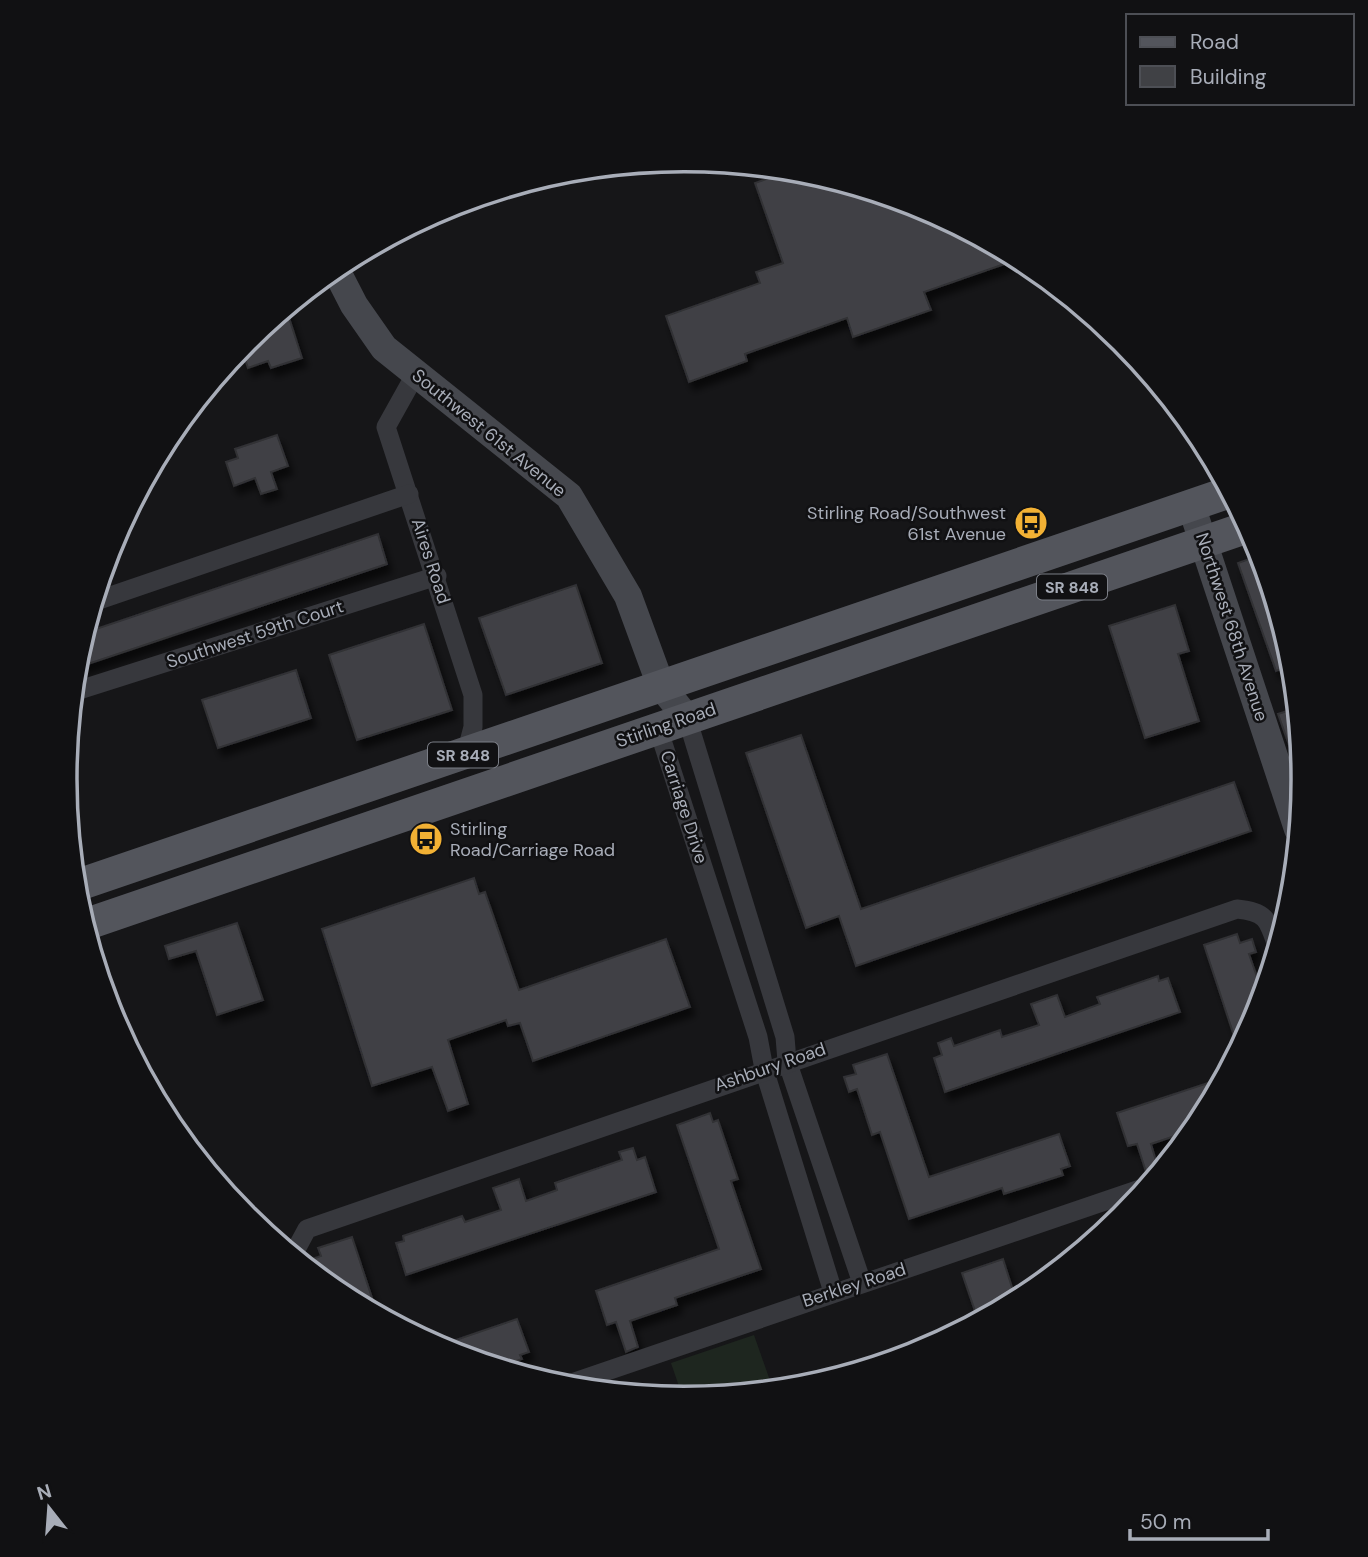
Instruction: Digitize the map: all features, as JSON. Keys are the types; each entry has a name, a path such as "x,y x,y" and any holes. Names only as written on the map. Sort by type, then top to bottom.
{"main road":[{"name":"SR 848","path":"86,883 1220,495"},
{"name":"Stirling Road","path":"96,921 1238,530"},
{"path":"89,897 96,921"}],"street":[{"name":"Southwest 61st Avenue","path":"340,279 354,305 384,348 569,496 628,596 661,686"},
{"name":"Aires Road","path":"415,375 386,427 473,695 473,727 466,754"},
{"path":"105,598 409,494"},
{"name":"Northwest 68th Avenue","path":"1191,505 1290,806"},
{"name":"Southwest 59th Court","path":"84,689 436,576"},
{"name":"Carriage Drive","path":"661,686 672,723 684,804 758,1037 764,1069 833,1292"},
{"name":"Carriage Drive","path":"672,723 709,796 785,1037 787,1061 862,1283"},
{"path":"684,804 709,796"},
{"name":"Ashbury Road","path":"296,1245 307,1228 787,1061 1237,909 1256,911 1269,922 1272,930"},
{"name":"Berkley Road","path":"588,1377 833,1292 1115,1206"}],"shaded area":[{"path":"754,1335 769,1379 679,1386 671,1363"}],"building":[{"path":"769,178 802,183 879,204 952,234 1005,264 924,292 931,310 853,337 847,318 745,354 747,361 689,382 666,316 760,283 756,272 783,263 755,183"},
{"path":"289,318 302,358 271,368 268,361 248,368 245,360"},
{"path":"277,435 288,466 271,472 277,489 261,494 255,478 234,486 226,462 238,458 235,449"},
{"path":"378,534 387,564 88,664 96,629"},
{"path":"1250,559 1270,621 1281,669 1276,671 1238,563"},
{"path":"576,585 602,663 506,695 479,618"},
{"path":"1175,605 1189,651 1178,654 1199,721 1145,738 1109,626"},
{"path":"424,624 452,710 357,740 329,655"},
{"path":"296,670 311,718 218,748 202,700"},
{"path":"1287,711 1290,749 1278,714"},
{"path":"801,735 861,909 1234,782 1251,831 856,966 839,916 806,928 746,753"},
{"path":"474,878 479,894 485,892 519,990 666,939 690,1007 533,1061 520,1023 508,1026 506,1020 448,1040 468,1104 448,1111 432,1067 372,1086 322,929"},
{"path":"237,923 263,1000 217,1015 196,951 169,959 165,946"},
{"path":"1237,934 1240,943 1252,939 1256,952 1249,954 1257,978 1234,1035 1204,945"},
{"path":"1158,976 1159,981 1168,978 1180,1012 945,1092 934,1058 942,1055 938,1043 951,1038 954,1046 1000,1030 1002,1037 1039,1025 1031,1004 1057,995 1065,1017 1100,1004 1097,997"},
{"path":"887,1054 929,1177 1059,1134 1070,1166 1061,1169 1063,1175 1004,1194 1002,1188 909,1219 880,1132 872,1135 857,1089 849,1092 844,1077 856,1074 853,1065"},
{"path":"1210,1082 1175,1136 1151,1144 1156,1160 1146,1172 1137,1144 1128,1146 1117,1113"},
{"path":"710,1113 713,1122 718,1120 738,1179 731,1181 761,1269 675,1298 677,1305 630,1321 638,1347 626,1352 616,1322 607,1325 596,1291 719,1249 677,1125"},
{"path":"633,1148 637,1160 645,1157 656,1192 406,1275 396,1243 404,1241 403,1236 462,1216 465,1222 501,1210 493,1188 519,1179 526,1201 557,1190 555,1183 622,1160 619,1152"},
{"path":"352,1237 372,1299 313,1259 321,1256 318,1248"},
{"path":"1003,1259 1012,1288 975,1311 962,1273"},
{"path":"517,1319 529,1352 520,1355 522,1359 515,1361 455,1340"}],"place":[{"name":"Stirling Road/Southwest 61st Avenue","path":"1031,523"},
{"name":"Stirling Road/Carriage Road","path":"426,839"}]}
